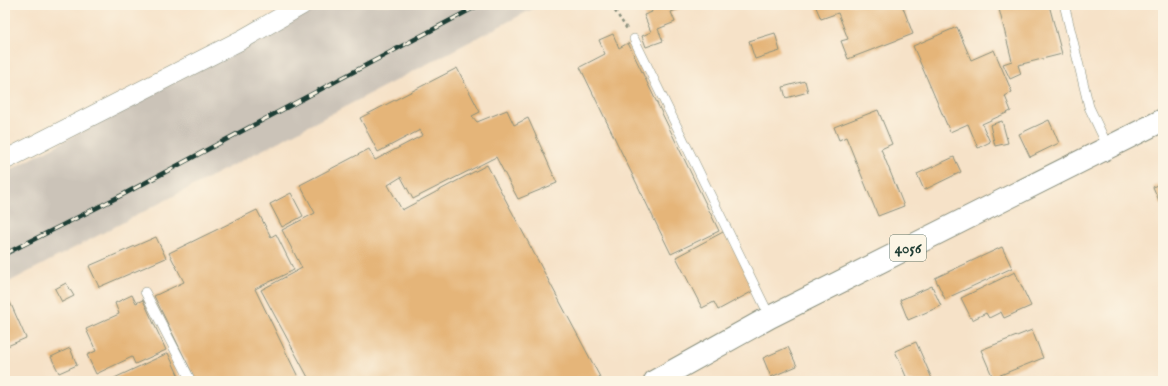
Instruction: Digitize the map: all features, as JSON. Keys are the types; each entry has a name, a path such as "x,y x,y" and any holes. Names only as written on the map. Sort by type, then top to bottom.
{"main road":[{"name":"4056","path":"655,381 770,317 1163,120"}],"street":[{"path":"5,160 243,39 302,5"}],"lane":[{"path":"1065,8 1089,107 1108,147"},
{"path":"634,39 770,317"},
{"path":"145,292 191,381"}],"path":[{"path":"615,5 615,11 634,39"}],"shaded area":[{"path":"315,5 540,5 5,284 5,173"}],"building":[{"path":"649,5 690,5 671,12 675,22 658,29 663,41 646,47 642,36 651,32 644,15 652,12"},
{"path":"815,5 902,5 913,34 848,59 841,41 848,39 838,13 821,19"},
{"path":"998,5 1049,5 1062,54 1018,65 1021,74 1010,79 1003,64 1012,61"},
{"path":"957,27 971,60 994,50 1012,92 1005,96 1011,111 982,124 990,142 978,148 968,124 950,132 913,46"},
{"path":"775,33 780,51 755,59 749,41"},
{"path":"613,34 619,48 628,43 719,231 671,254 580,67 605,54 599,40"},
{"path":"457,68 480,112 472,116 477,122 507,110 514,125 528,118 557,183 518,199 496,157 413,199 401,177 388,185 402,210 487,165 600,377 592,381 310,381 261,290 302,268 282,230 315,213 300,185 369,149 375,160 423,135 420,130 378,152 360,118"},
{"path":"805,81 808,92 786,98 783,87"},
{"path":"878,110 892,144 881,149 904,206 878,216 846,137 839,140 834,127"},
{"path":"1049,120 1059,143 1030,157 1019,134"},
{"path":"1002,121 1008,143 995,146 990,125"},
{"path":"954,157 961,172 924,190 917,174"},
{"path":"1163,182 1163,204 1161,205 1153,187"},
{"path":"291,193 303,216 282,227 270,204"},
{"path":"257,210 271,237 276,234 294,270 255,289 300,381 196,381 154,296 184,282 169,253"},
{"path":"725,231 755,290 718,310 714,302 702,308 676,257"},
{"path":"156,237 166,258 99,287 89,266"},
{"path":"1002,247 1012,268 945,299 935,278"},
{"path":"1015,272 1031,306 1004,318 1001,312 989,318 986,313 972,320 961,298"},
{"path":"66,283 74,296 62,302 55,289"},
{"path":"932,286 941,306 908,320 900,300"},
{"path":"132,295 136,303 143,300 166,350 135,364 132,357 96,374 87,355 96,351 86,329 119,314 115,303"},
{"path":"10,302 26,338 5,347 5,304"},
{"path":"1032,330 1043,358 993,378 981,350"},
{"path":"916,342 933,381 908,381 895,351"},
{"path":"788,347 797,366 771,377 763,358"},
{"path":"70,348 77,365 59,373 51,357"},
{"path":"168,353 181,381 108,381"}],"railway":[{"path":"5,254 124,194 479,5"}]}
